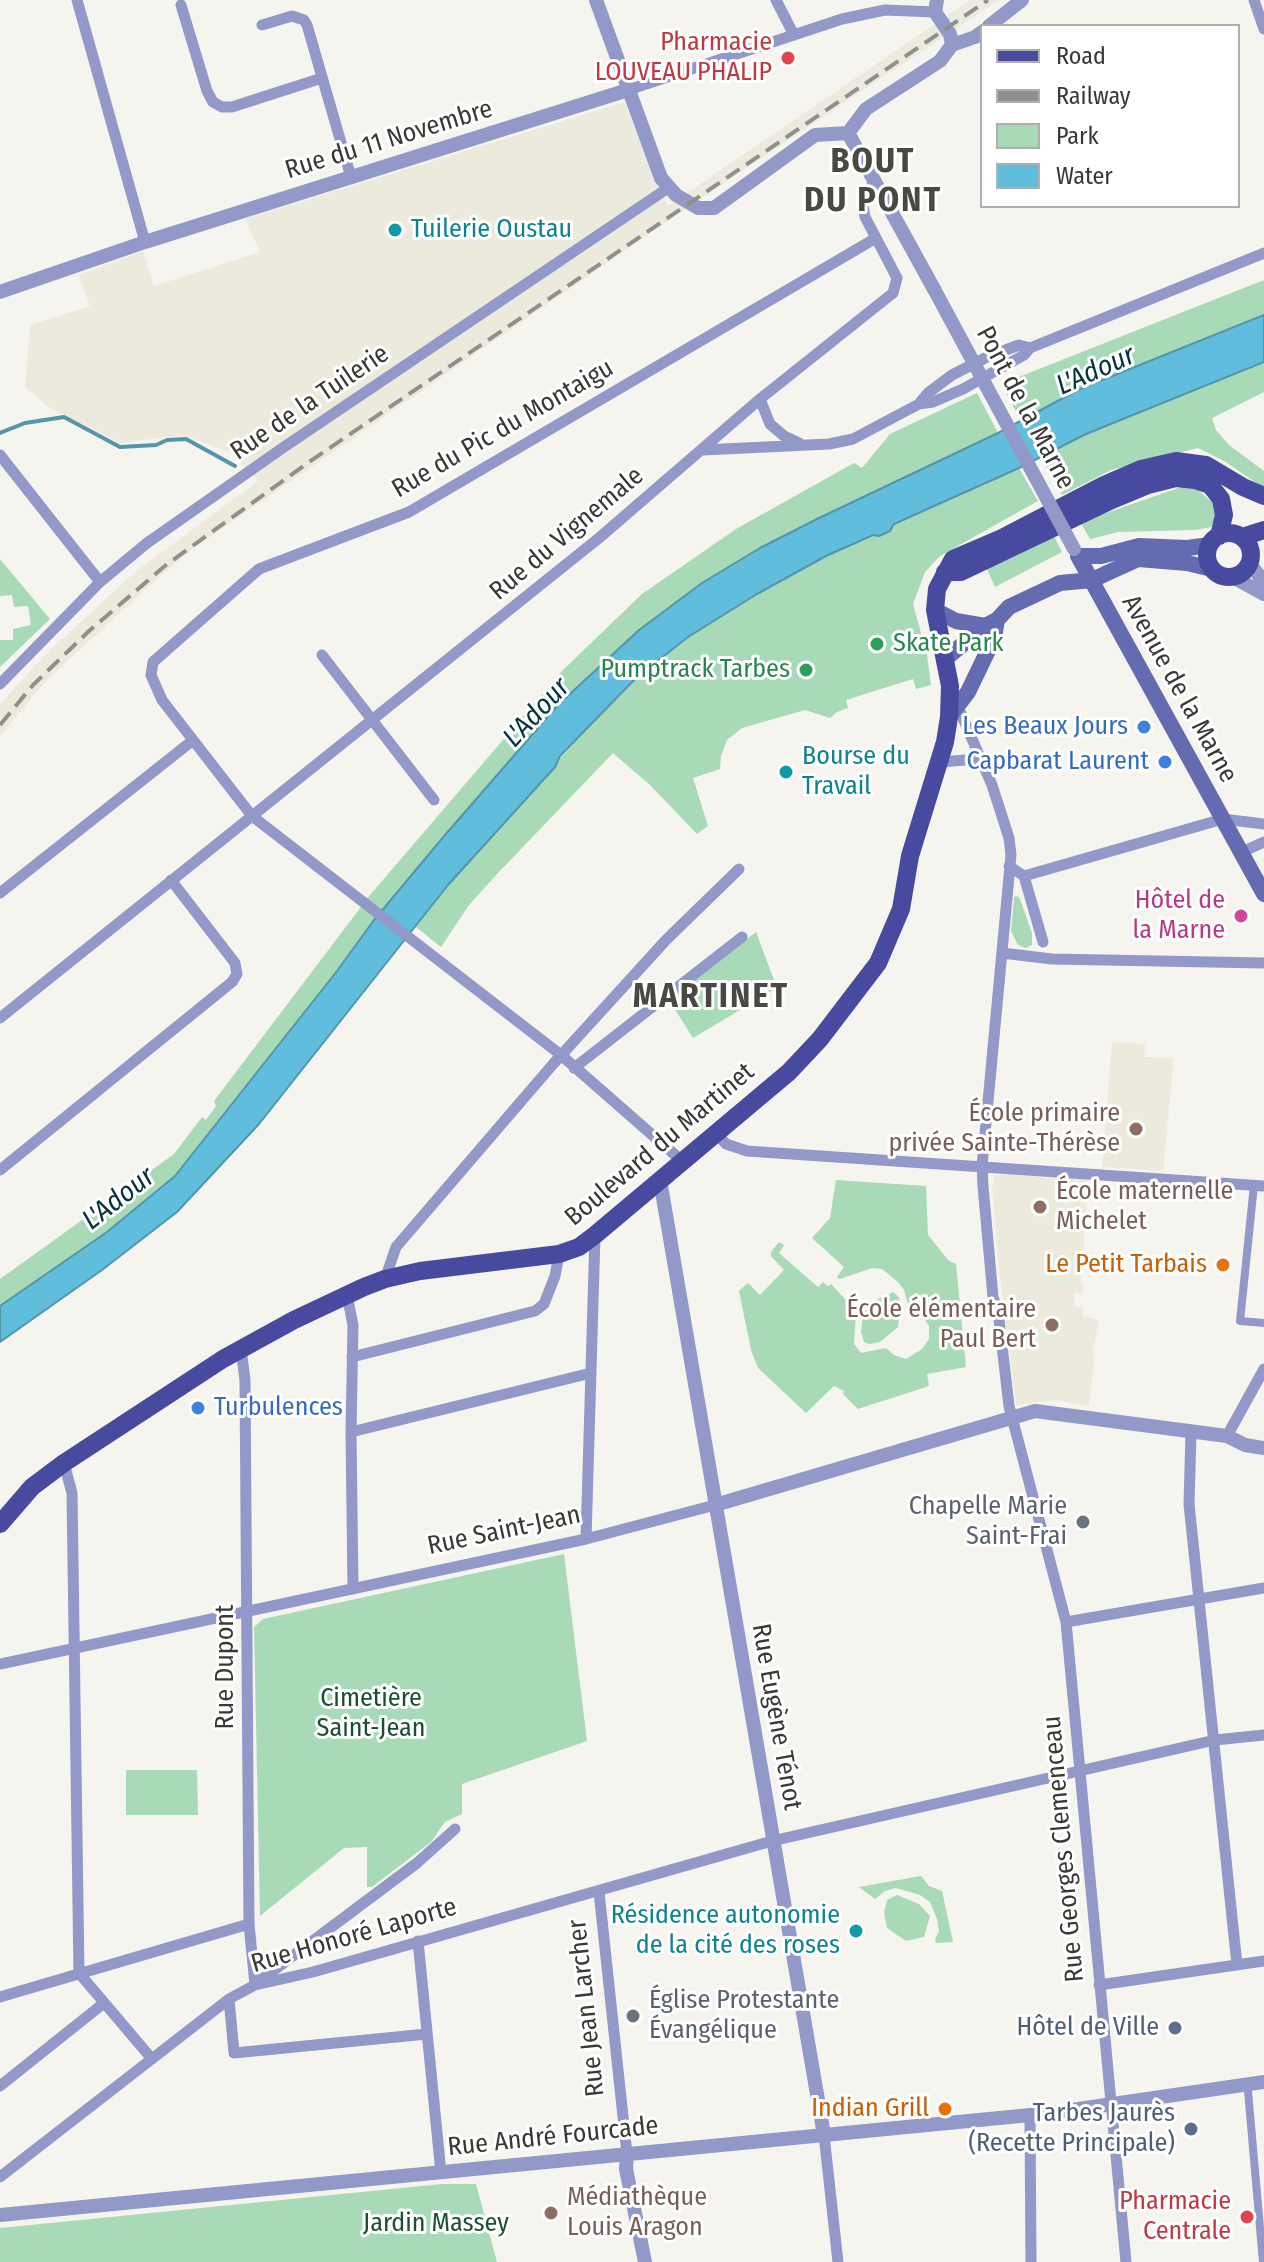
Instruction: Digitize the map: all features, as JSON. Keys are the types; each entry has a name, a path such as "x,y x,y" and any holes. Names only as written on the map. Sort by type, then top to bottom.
{"main road":[{"path":"991,623 956,621 935,610 937,589 953,559 1141,469 1176,461 1206,465 1264,496"},
{"path":"1206,465 1229,491 1251,544"},
{"path":"945,572 961,572 1136,490 1176,478 1210,485 1221,499 1224,515 1207,557 1212,569"},
{"path":"945,659 1009,607 1060,583 1092,580 1138,559 1187,563 1212,569 1223,577 1240,575 1251,544 1264,530"},
{"path":"1060,583 1076,552 1101,556 1131,547 1187,548 1214,541 1229,533 1251,544"},
{"name":"Avenue de la Marne","path":"1076,552 1264,894"},
{"name":"Boulevard du Martinet","path":"935,610 954,711"},
{"name":"Boulevard du Martinet","path":"0,1524 32,1487 64,1463 241,1349 347,1295 385,1279 420,1271 559,1254 579,1247 789,1072 830,1027 878,963 901,909 910,856 954,711 968,692 994,638 991,623"}],"street":[{"path":"77,0 145,242"},
{"path":"596,0 661,178 668,188 698,208 714,208 815,135 848,133 866,109 940,61 952,45 980,33"},
{"path":"776,0 794,35"},
{"path":"992,24 1022,0"},
{"path":"1254,0 1264,29"},
{"path":"181,5 207,91 213,102 222,107 232,107 322,78"},
{"path":"937,9 952,45"},
{"name":"Rue du 11 Novembre","path":"0,292 145,242 628,90 842,19 885,10 937,9"},
{"path":"262,25 292,16 304,20 351,177"},
{"path":"848,133 874,183"},
{"name":"Rue du Vignemale","path":"0,1018 599,538 760,399 893,293 897,278 863,206 864,197 874,183"},
{"name":"Pont de la Marne","path":"874,183 1076,552"},
{"name":"Rue de la Tuilerie","path":"0,684 100,582 147,543 668,188"},
{"name":"Rue du Pic du Montaigu","path":"192,741 162,700 151,675 153,662 259,569 409,512 876,238"},
{"path":"702,450 829,444 853,439 919,404 933,402 963,389 1024,355 1030,348 1264,253"},
{"path":"760,399 770,424 784,436 803,445"},
{"path":"0,455 100,582"},
{"path":"1251,544 1264,582"},
{"path":"1233,577 1264,594"},
{"path":"322,655 434,800"},
{"name":"Rue Georges Clemenceau","path":"954,711 982,764 1005,819 1009,838 1002,953 982,1166 993,1297 998,1311 1011,1418 1066,1622 1126,2262"},
{"path":"0,893 192,741 252,816 561,1055 682,1161"},
{"path":"941,762 965,760 982,764"},
{"path":"1024,876 1223,819 1264,824"},
{"path":"1242,852 1264,842"},
{"path":"1009,866 1024,876 1043,942"},
{"path":"385,1279 396,1247 561,1055 666,940 739,869"},
{"path":"0,1170 232,982 237,974 235,963 171,880"},
{"path":"574,1068 742,937"},
{"path":"1002,953 1052,959 1264,963"},
{"path":"716,1133 726,1144 747,1151 1259,1186 1240,1321 1264,1323"},
{"name":"Rue Eugène Ténot","path":"660,1180 824,2135 838,2262"},
{"path":"586,1539 595,1235"},
{"path":"352,1357 535,1311 544,1304 555,1276 559,1254"},
{"path":"347,1295 353,1325 353,1589"},
{"name":"Rue Dupont","path":"241,1349 245,1380 249,1924 255,1985"},
{"path":"1227,1436 1264,1369"},
{"path":"351,1432 591,1373"},
{"name":"Rue Saint-Jean","path":"0,1664 586,1539 715,1505 1035,1411 1227,1436 1245,1445 1264,1448"},
{"path":"1191,1433 1189,1504 1237,1965"},
{"path":"64,1463 72,1493 79,1973 152,2059"},
{"path":"1066,1622 1264,1588"},
{"name":"Rue Honoré Laporte","path":"0,2177 229,1999 255,1985 313,1972 772,1841 1215,1740 1264,1735"},
{"path":"255,1985 383,1890 455,1829"},
{"name":"Rue Jean Larcher","path":"599,1892 627,2154 626,2169 645,2262"},
{"path":"0,1997 249,1924"},
{"path":"418,1941 441,2173"},
{"path":"1099,1985 1264,1961"},
{"path":"229,1999 234,2053 427,2034"},
{"path":"0,2086 104,2003"},
{"name":"Rue André Fourcade","path":"0,2215 1030,2115 1264,2082"},
{"path":"1248,2091 1263,2262"},
{"path":"1030,2115 1031,2262"}],"shaded area":[{"path":"970,0 999,0 697,201 198,545 154,581 45,682 0,736 0,704 46,654 134,573 258,481 232,453 183,435 121,443 50,408 25,387 30,325 90,306 78,275 143,251 154,286 260,252 245,219 624,102 668,206"},
{"name":"École primaire privée Sainte-Thérèse","path":"1112,1042 1145,1044 1144,1057 1174,1058 1163,1171 1102,1167"},
{"name":"École élémentaire Paul Bert","path":"1005,1173 1088,1179 1083,1293 1075,1293 1074,1306 1083,1307 1083,1316 1099,1320 1092,1353 1095,1354 1089,1406 1055,1400 1016,1405 992,1185 995,1185 995,1175"}],"green space":[{"path":"1264,280 1264,315 1080,389 1021,420 1001,384"},
{"path":"1264,362 1264,392 1212,418 1216,430 1229,445 1264,471 1264,488 1198,448 1111,470 1062,495 1040,457 1176,395"},
{"path":"977,393 998,433 819,518 639,630 558,705 374,920 175,1176 107,1232 0,1306 0,1279 174,1154 202,1117 206,1120 216,1106 214,1101 370,895 563,670 642,594 736,529 854,463 862,468 890,434"},
{"path":"1019,468 1038,501 940,556 925,572 913,604 927,655 931,685 916,689 913,679 846,700 848,708 830,718 805,710 742,728 727,740 720,769 693,778 708,826 697,834 650,785 613,753 469,905 441,947 416,927 448,885 594,720 636,678 688,637 826,556 873,535 890,531 894,524"},
{"path":"1184,486 1198,490 1215,505 1217,516 1211,527 1118,532 1090,539 1080,522"},
{"path":"1054,536 1062,552 995,587 986,567"},
{"path":"0,559 50,619 0,667 0,640 13,640 13,629 31,625 28,606 14,607 12,595 0,596"},
{"path":"1017,896 1032,933 1032,945 1026,948 1018,945 1011,931 1014,897"},
{"path":"756,932 777,988 693,1038 669,1000"},
{"path":"836,1180 926,1186 928,1235 949,1261 956,1264 966,1367 927,1374 929,1386 858,1409 843,1394 844,1391 834,1386 806,1413 758,1368 751,1350 739,1291 748,1283 760,1295 784,1270 771,1256 779,1242 784,1245 779,1253 818,1287 823,1282 828,1286 831,1284 856,1311 854,1344 861,1353 886,1348 906,1359 922,1349 929,1339 929,1326 923,1317 910,1311 904,1290 898,1282 882,1269 872,1268 840,1279 837,1277 844,1267 812,1238 830,1218"},
{"path":"893,1292 901,1304 898,1327 880,1342 864,1342 861,1332 863,1314 874,1301"},
{"name":"Cimetière Saint-Jean","path":"564,1554 587,1741 462,1784 462,1814 445,1822 431,1842 372,1887 367,1887 367,1847 344,1848 260,1916 254,1627 263,1619"},
{"path":"126,1770 197,1770 198,1815 126,1815"},
{"path":"921,1876 929,1886 942,1891 953,1942 936,1943 939,1932 937,1919 930,1902 920,1895 896,1888 885,1891 875,1899 859,1887"},
{"path":"897,1895 919,1904 930,1916 924,1937 906,1941 887,1928 884,1912 887,1900"},
{"name":"Jardin Massey","path":"442,2184 476,2184 497,2262 0,2262 0,2228"}],"water":[{"path":"1264,315 1264,362 1086,434 894,524 890,531 873,535 826,556 688,637 636,678 560,756 555,767 448,885 259,1124 177,1212 0,1342 0,1306 107,1232 175,1176 374,920 445,835 558,705 639,630 702,583 760,548 819,518 998,433 1080,389"}],"waterway":[{"path":"0,433 25,423 64,417 120,447 186,439 235,466"}],"railway":[{"path":"0,725 33,685 89,631 166,565 309,462 988,0"}],"place":[{"name":"Pharmacie LOUVEAU PHALIP","path":"788,58"},
{"name":"Tuilerie Oustau","path":"395,230"},
{"name":"Skate Park","path":"877,644"},
{"name":"Pumptrack Tarbes","path":"806,670"},
{"name":"Les Beaux Jours","path":"1144,727"},
{"name":"Capbarat Laurent","path":"1165,762"},
{"name":"Bourse du Travail","path":"786,772"},
{"name":"Hôtel de la Marne","path":"1241,916"},
{"name":"École primaire privée Sainte-Thérèse","path":"1136,1129"},
{"name":"École maternelle Michelet","path":"1040,1207"},
{"name":"Le Petit Tarbais","path":"1223,1265"},
{"name":"École élémentaire Paul Bert","path":"1052,1325"},
{"name":"Turbulences","path":"198,1408"},
{"name":"Chapelle Marie Saint-Frai","path":"1083,1522"},
{"name":"Résidence autonomie de la cité des roses","path":"856,1931"},
{"name":"Église Protestante Évangélique","path":"633,2016"},
{"name":"Hôtel de Ville","path":"1175,2028"},
{"name":"Indian Grill","path":"945,2109"},
{"name":"Tarbes Jaurès (Recette Principale)","path":"1191,2129"},
{"name":"Médiathèque Louis Aragon","path":"551,2213"},
{"name":"Pharmacie Centrale","path":"1247,2217"}],"district":[{"name":"BOUT DU PONT","path":"873,182"},
{"name":"MARTINET","path":"711,998"}],"water label":[{"name":"L'Adour","path":"1096,371"},
{"name":"L'Adour","path":"537,713"},
{"name":"L'Adour","path":"119,1199"}]}
